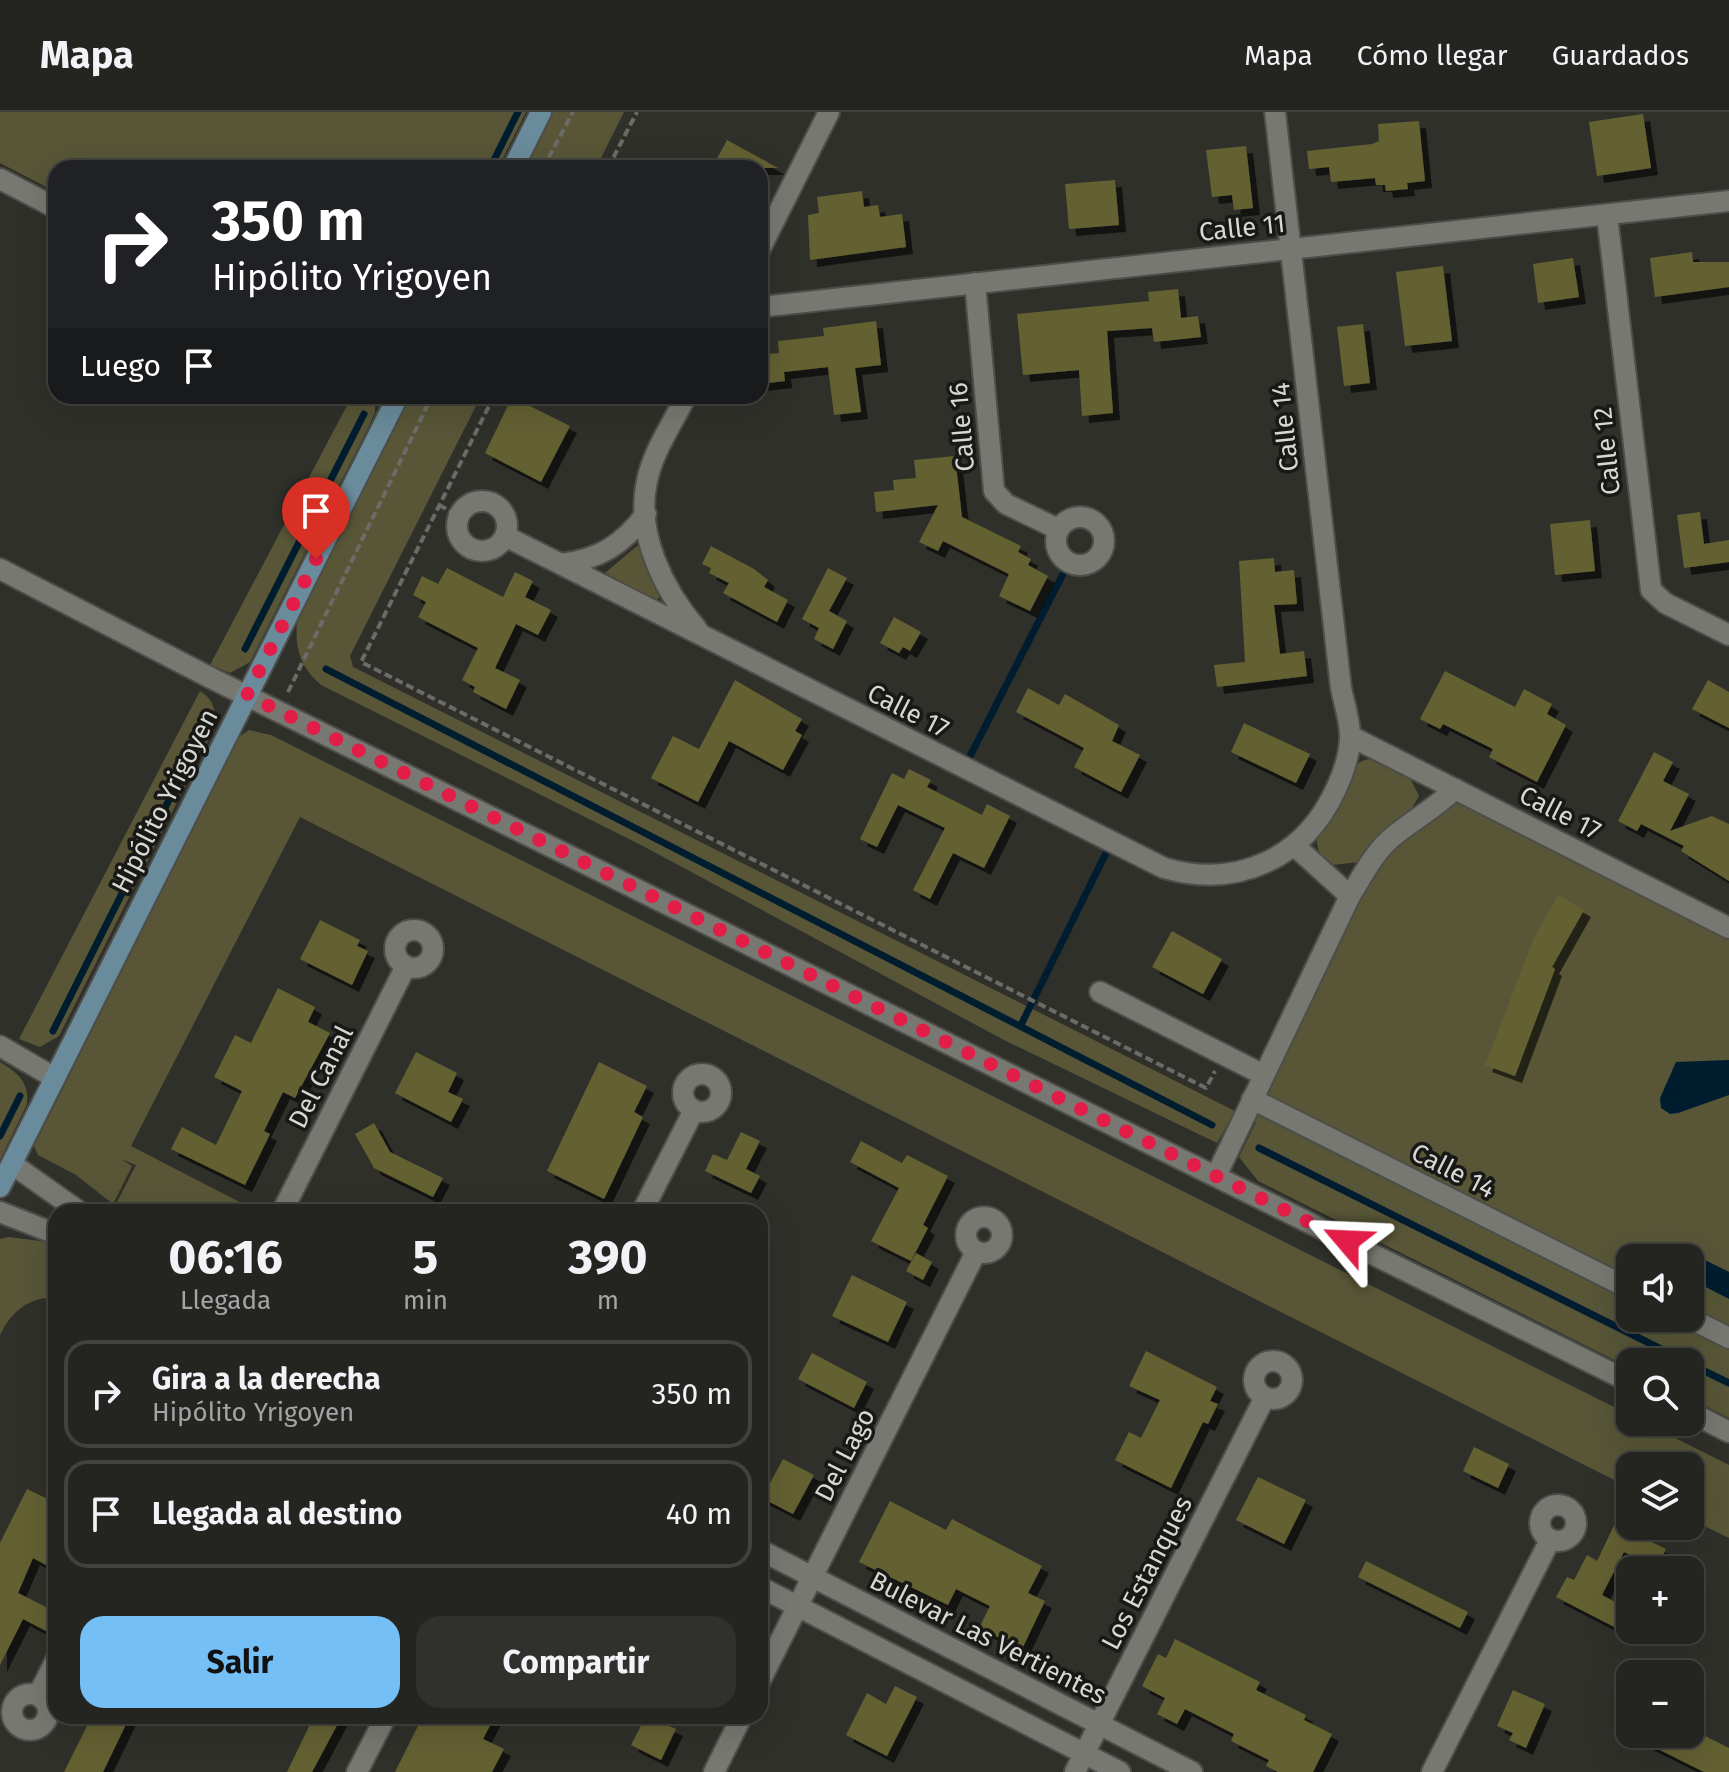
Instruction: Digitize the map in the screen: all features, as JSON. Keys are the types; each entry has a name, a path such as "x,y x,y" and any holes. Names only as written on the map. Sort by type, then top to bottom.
{"main road":[{"path":"517,160 541,112"},
{"name":"Hipólito Yrigoyen","path":"0,1187 394,404"}],"street":[{"path":"768,233 829,112"},
{"name":"Calle 14","path":"1275,112 1341,688 1350,736"},
{"path":"0,179 48,204"},
{"name":"Calle 11","path":"768,306 1729,201"},
{"name":"Calle 12","path":"1607,215 1651,590 1665,603 1729,635"},
{"name":"Calle 16","path":"975,283 994,491 1006,504 1058,529"},
{"path":"682,404 646,482 646,514 652,549 664,581 682,611 705,638"},
{"path":"492,503 506,520 505,536 493,548 476,550 462,540 457,524 459,516 470,504 492,503"},
{"path":"561,564 586,561 610,551 630,535 646,514"},
{"name":"Calle 17","path":"505,536 1164,868 1193,876 1231,874 1296,847 1330,803 1340,780 1350,736 1729,928"},
{"path":"0,569 279,711 1616,1375"},
{"path":"1216,1176 1350,896 1374,858 1394,836 1428,815 1455,789"},
{"path":"1296,847 1350,896"},
{"name":"Del Canal","path":"286,1204 406,966"},
{"path":"1100,992 1264,1075"},
{"path":"0,1046 55,1078"},
{"name":"Calle 14","path":"1252,1099 1616,1282"},
{"path":"646,1204 694,1110"},
{"path":"12,1164 69,1204"},
{"path":"0,1212 48,1231"},
{"name":"Del Lago","path":"768,1665 976,1252"},
{"path":"1704,1326 1729,1338"},
{"name":"Los Estanques","path":"1080,1763 1265,1397"},
{"path":"1704,1419 1729,1432"},
{"path":"1432,1772 1550,1540"},
{"name":"Bulevar Las Vertientes","path":"768,1554 1192,1772"},
{"path":"768,1591 1080,1763 1120,1772"},
{"path":"38,1695 48,1676"},
{"path":"357,1772 382,1724"},
{"path":"714,1772 738,1724"}],"path":[{"path":"547,160 573,112"},
{"path":"612,160 637,112"},
{"path":"279,711 428,404"},
{"path":"490,404 361,662 1206,1088 1223,1055"},
{"path":"439,505 459,516"}],"shaded area":[{"path":"0,112 526,112 502,160 48,160 48,188 0,163"},
{"path":"553,112 624,112 600,160 529,160"},
{"path":"348,404 375,404 370,424 250,662 230,673 210,665"},
{"path":"406,404 477,404 350,656 353,667 1235,1111 1217,1143 1004,1040 641,845 321,685 300,656 297,620"},
{"path":"637,546 641,548 660,597 657,600 605,573"},
{"path":"200,691 213,706 214,724 210,737 59,1036 40,1047 19,1039"},
{"path":"249,730 271,735 1616,1408 1616,1436 1671,1436 1703,1452 1616,1452 1616,1481 300,817 131,1146 243,1204 116,1204 136,1165 121,1159 132,1166 113,1204 76,1175 38,1155 34,1146 239,737"},
{"path":"1369,759 1410,778 1419,796 1411,810 1381,832 1359,862 1333,865 1320,853 1317,836 1343,779 1359,763"},
{"path":"1455,789 1729,928 1729,1418 1704,1405 1704,1348 1616,1348 1616,1361 1258,1181 1239,1157 1256,1122 1244,1116 1374,858"},
{"path":"0,1062 21,1079 27,1104 0,1160"},
{"path":"9,1237 48,1242 48,1298 22,1307 0,1335 0,1239"},
{"path":"1704,1452 1729,1465 1729,1538 1704,1526"}],"water":[{"path":"1729,1060 1729,1095 1678,1113 1670,1114 1661,1108 1660,1098 1676,1062"},
{"path":"1704,1262 1729,1272 1729,1299 1704,1286"}],"building":[{"path":"1643,114 1651,168 1597,176 1589,122"},
{"path":"1419,121 1425,181 1407,183 1408,189 1386,191 1385,185 1376,185 1375,178 1331,182 1329,167 1309,169 1307,151 1372,144 1379,141 1378,124"},
{"path":"727,140 763,160 716,160"},
{"path":"1246,146 1253,208 1234,210 1232,195 1212,197 1206,150"},
{"path":"1115,180 1119,225 1069,229 1065,184"},
{"path":"862,191 864,207 878,205 880,217 902,214 906,247 810,260 808,215 819,213 817,197"},
{"path":"1692,252 1693,262 1729,262 1729,287 1655,297 1650,258"},
{"path":"1573,258 1579,297 1538,303 1533,264"},
{"path":"1443,266 1452,341 1405,346 1396,272"},
{"path":"1178,289 1181,318 1198,316 1201,337 1154,342 1152,328 1107,331 1113,413 1082,416 1079,370 1023,375 1017,314 1149,301 1148,292"},
{"path":"876,321 881,365 855,368 861,412 834,415 828,367 784,372 785,381 768,383 768,354 779,353 778,341 824,336 823,328"},
{"path":"1363,324 1370,383 1344,386 1337,327"},
{"path":"509,404 526,404 570,426 541,482 485,453"},
{"path":"955,456 962,517 1021,546 1018,552 1031,559 1028,565 1048,576 1030,611 999,596 1009,574 943,541 938,551 919,542 938,505 876,512 874,492 894,490 893,480 916,478 914,460"},
{"path":"1700,512 1704,544 1729,540 1729,562 1684,568 1677,515"},
{"path":"1590,520 1595,571 1555,575 1550,524"},
{"path":"711,546 754,569 768,580 764,587 788,600 777,622 723,593 729,583 709,573 711,568 702,564"},
{"path":"1274,558 1275,572 1294,570 1297,604 1274,605 1280,654 1304,651 1307,676 1217,687 1214,665 1245,662 1239,561"},
{"path":"447,568 503,597 515,572 533,581 525,597 551,610 538,635 516,624 495,668 520,680 506,709 473,692 475,687 462,680 478,648 418,617 426,602 413,595 422,576 438,584"},
{"path":"828,568 847,578 829,611 847,621 833,649 814,639 819,628 802,619"},
{"path":"894,617 921,632 910,651 903,647 899,653 880,643"},
{"path":"1445,671 1515,707 1524,689 1552,704 1547,714 1566,725 1537,782 1489,757 1493,749 1443,724 1440,729 1420,719"},
{"path":"735,680 802,719 795,731 802,735 783,770 729,741 698,802 651,778 673,736 699,749"},
{"path":"1708,680 1729,692 1729,728 1692,709"},
{"path":"1028,688 1059,705 1065,694 1119,725 1112,741 1140,755 1121,792 1074,767 1084,748 1016,712"},
{"path":"1244,723 1310,754 1296,783 1231,752"},
{"path":"1654,752 1673,762 1663,781 1689,794 1670,831 1712,816 1729,824 1729,881 1681,851 1684,846 1641,824 1637,831 1618,821"},
{"path":"909,769 931,780 927,787 982,815 987,804 1010,816 984,868 953,853 930,899 913,890 945,828 898,805 877,847 860,839 892,773 904,779"},
{"path":"1558,895 1584,910 1552,967 1555,969 1515,1076 1485,1065 1535,936"},
{"path":"320,920 360,940 357,946 368,951 352,985 300,959"},
{"path":"1172,931 1222,959 1203,994 1152,967"},
{"path":"278,988 315,1007 308,1022 330,1033 295,1098 283,1092 264,1131 270,1134 245,1185 171,1149 182,1127 216,1145 242,1091 214,1077 235,1035 251,1043"},
{"path":"416,1052 457,1073 448,1092 463,1099 451,1122 395,1093"},
{"path":"599,1062 647,1086 634,1112 643,1117 604,1199 547,1171"},
{"path":"374,1123 390,1152 443,1178 433,1197 374,1168 355,1134"},
{"path":"741,1132 760,1141 746,1169 760,1176 751,1193 705,1171 713,1154 727,1160"},
{"path":"861,1141 902,1163 907,1155 948,1176 923,1225 928,1228 911,1261 871,1241 899,1188 850,1162"},
{"path":"916,1253 932,1262 923,1280 906,1271"},
{"path":"852,1275 907,1302 888,1342 832,1316"},
{"path":"1146,1351 1217,1387 1210,1401 1218,1404 1208,1424 1203,1422 1171,1488 1115,1460 1129,1432 1141,1438 1160,1400 1129,1386"},
{"path":"812,1353 867,1382 854,1408 798,1379"},
{"path":"1474,1447 1509,1464 1498,1488 1463,1471"},
{"path":"783,1459 814,1475 793,1514 768,1501 768,1487"},
{"path":"1258,1477 1306,1500 1284,1544 1236,1520"},
{"path":"27,1489 48,1499 48,1561 46,1565 33,1558 18,1593 48,1608 48,1627 46,1631 23,1619 0,1665 0,1543"},
{"path":"890,1501 946,1530 952,1519 1042,1566 1028,1593 1045,1601 1022,1649 979,1628 990,1606 956,1589 948,1605 859,1562"},
{"path":"1616,1521 1616,1540 1647,1540 1666,1549 1663,1556 1632,1556 1624,1552 1622,1556 1616,1556 1616,1568 1602,1595 1616,1602 1616,1628 1556,1597 1567,1577 1574,1580 1587,1555 1597,1561"},
{"path":"1366,1561 1468,1612 1460,1628 1358,1577"},
{"path":"1175,1639 1260,1682 1256,1690 1306,1715 1304,1720 1332,1734 1313,1772 1278,1772 1266,1766 1269,1760 1231,1741 1234,1734 1185,1709 1177,1724 1157,1714 1165,1698 1142,1686 1158,1654 1166,1658"},
{"path":"895,1686 917,1697 887,1756 846,1735 867,1693 886,1704"},
{"path":"1513,1690 1545,1704 1526,1748 1509,1740 1513,1733 1497,1726"},
{"path":"88,1724 126,1724 103,1772 64,1772"},
{"path":"310,1724 338,1724 312,1772 287,1772"},
{"path":"419,1724 491,1724 483,1739 504,1749 492,1772 395,1772"},
{"path":"642,1724 664,1724 676,1729 661,1760 631,1745"},
{"path":"1704,1736 1729,1748 1729,1772 1704,1772 1656,1748 1704,1748"}],"waterway":[{"path":"494,160 518,112"},
{"path":"245,649 364,414"},
{"path":"965,766 1066,568"},
{"path":"326,669 1212,1125"},
{"path":"53,1031 209,720"},
{"path":"1021,1025 1110,845"},
{"path":"0,1136 20,1096"},
{"path":"1259,1148 1659,1348"},
{"path":"1704,1371 1729,1383"}],"route":[{"path":"316,559 247,695 1347,1241"}]}
